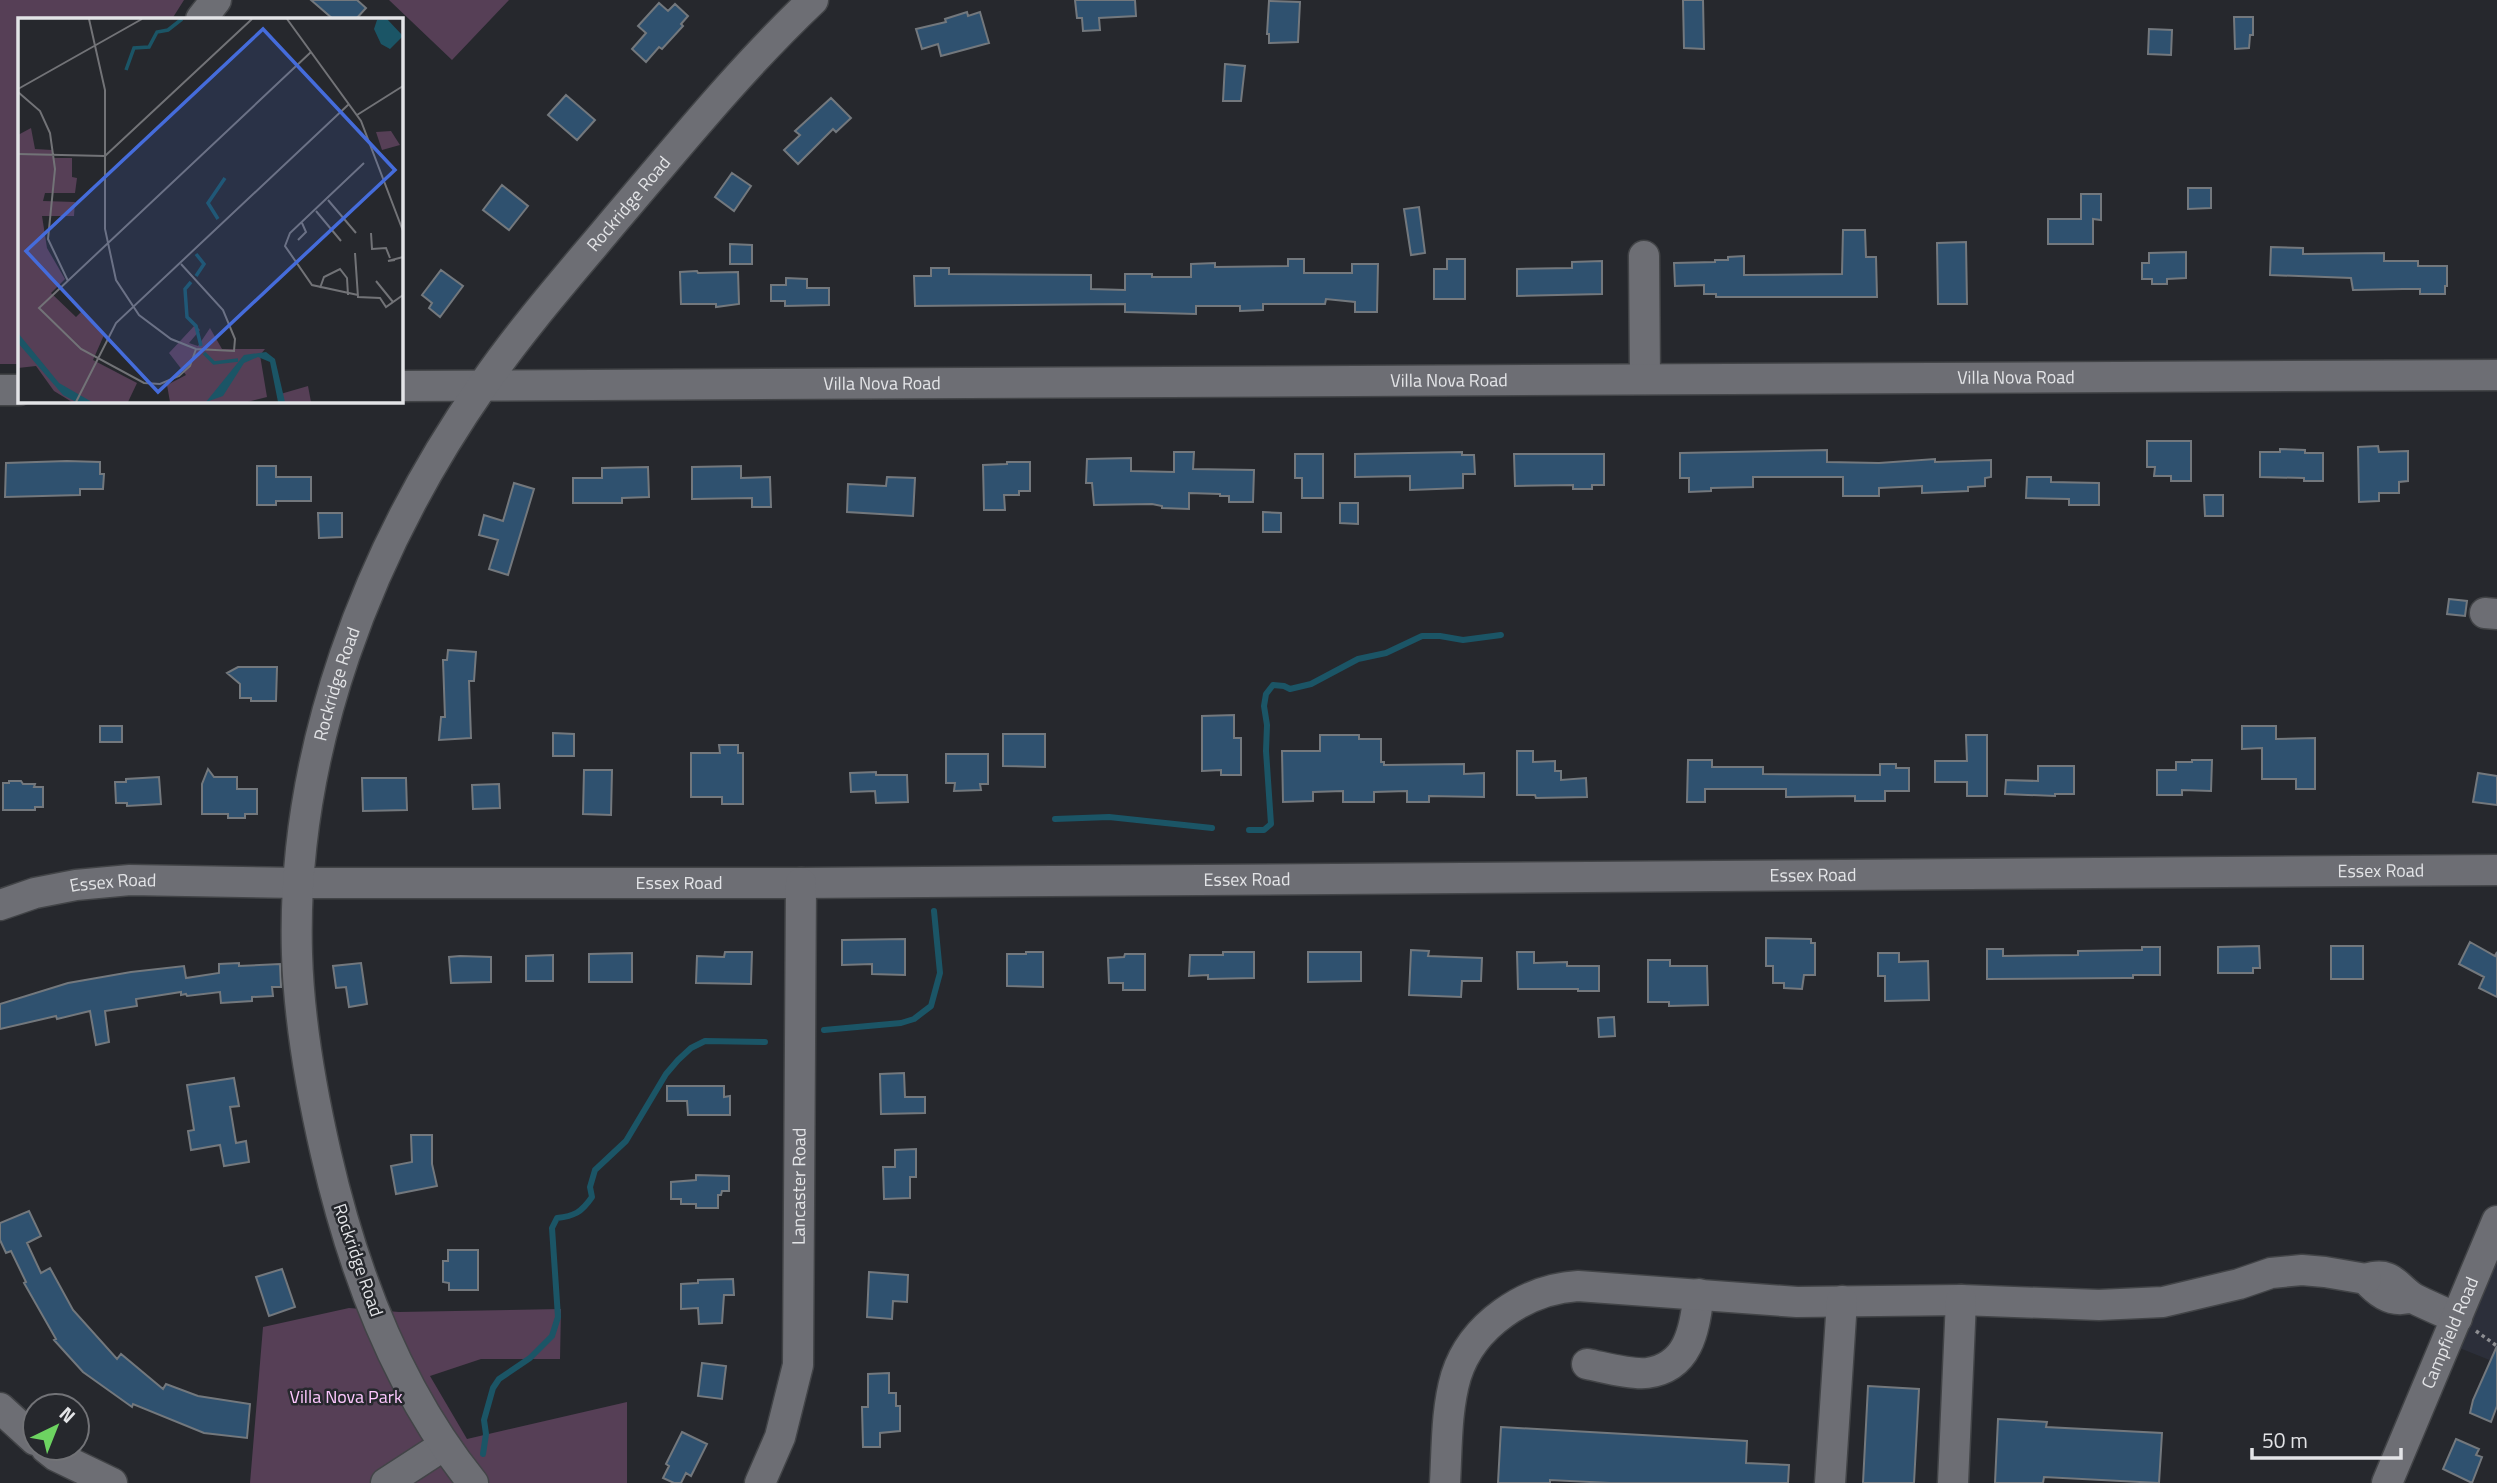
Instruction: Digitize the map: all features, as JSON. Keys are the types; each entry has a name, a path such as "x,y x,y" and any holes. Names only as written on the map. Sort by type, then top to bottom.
{"street":[{"path":"202,18 216,0"},
{"name":"Rockridge Road","path":"473,1483 443,1446 407,1385 382,1329 354,1256 332,1179 316,1108 304,1033 297,956 298,883 303,822 312,767 326,712 384,556 405,514 483,384 557,289 698,122 813,0"},
{"path":"1644,256 1645,379"},
{"name":"Villa Nova Road","path":"402,386 2497,375"},
{"path":"0,390 18,390"},
{"name":"Essex Road","path":"0,905 36,893 76,885 130,880 298,883 801,883 2497,870"},
{"name":"Lancaster Road","path":"760,1483 780,1437 799,1365 801,883"},
{"name":"Campfield Road","path":"2387,1483 2497,1221"},
{"path":"1445,1483 1450,1402 1456,1375 1467,1352 1482,1332 1517,1303 1557,1287 1578,1286 1797,1302 1961,1300 2099,1305 2162,1302 2239,1284 2271,1273 2302,1270 2366,1279 2381,1276 2395,1282 2412,1297 2457,1318"},
{"path":"1587,1364 1646,1373 1674,1364 1693,1335 1699,1294"},
{"path":"1953,1483 1961,1300"},
{"path":"1830,1483 1842,1301"},
{"path":"0,1408 21,1427"},
{"path":"386,1483 443,1446"},
{"path":"68,1462 112,1483"}],"shaded area":[{"path":"2497,1251 2497,1363 2457,1347"}],"green space":[{"path":"0,0 184,0 173,18 18,18 18,364 0,364"},
{"path":"389,0 509,0 452,60"},
{"name":"Villa Nova Park","path":"349,1308 399,1312 561,1309 560,1359 481,1359 430,1376 467,1439 627,1402 627,1483 250,1483 263,1327"}],"building":[{"path":"311,0 357,0 366,8 357,18 332,18"},
{"path":"1075,0 1135,0 1136,16 1099,18 1100,30 1083,31 1082,18 1077,18"},
{"path":"1683,0 1703,0 1704,49 1684,48"},
{"path":"1269,1 1300,2 1298,42 1269,43"},
{"path":"659,3 668,11 675,4 688,16 681,24 683,26 662,49 659,47 646,62 632,49 646,33 638,26"},
{"path":"967,12 968,16 980,12 989,43 941,56 938,44 922,49 916,29 946,22 945,19"},
{"path":"2234,17 2253,17 2253,35 2250,35 2249,48 2235,49"},
{"path":"2149,29 2172,30 2171,55 2148,54"},
{"path":"1225,64 1245,66 1241,101 1223,101"},
{"path":"566,95 595,120 577,140 548,115"},
{"path":"831,98 851,118 836,132 833,129 798,164 784,150 800,135 795,131"},
{"path":"732,173 751,186 734,211 715,197"},
{"path":"502,185 528,206 509,230 483,210"},
{"path":"2188,188 2211,188 2211,208 2188,209"},
{"path":"2081,194 2101,194 2101,220 2093,219 2093,244 2048,244 2048,219 2081,219"},
{"path":"1419,207 1425,253 1411,255 1404,209"},
{"path":"1843,230 1865,230 1866,257 1876,257 1877,297 1716,297 1716,294 1704,294 1704,285 1675,286 1674,263 1715,262 1728,260 1728,257 1744,256 1744,275 1842,274"},
{"path":"1966,242 1967,304 1938,304 1937,243"},
{"path":"730,244 752,245 752,264 730,264"},
{"path":"2271,247 2303,248 2303,254 2384,253 2384,261 2418,261 2418,266 2447,266 2447,286 2445,294 2420,294 2420,289 2353,290 2351,278 2270,275"},
{"path":"2186,252 2186,278 2167,279 2167,284 2152,284 2152,279 2142,279 2142,263 2149,263 2149,253"},
{"path":"1288,259 1304,259 1304,273 1352,273 1352,264 1378,264 1377,312 1355,312 1355,302 1326,299 1325,304 1263,304 1263,310 1240,311 1240,306 1196,306 1196,314 1125,312 1125,304 915,306 914,276 931,276 931,268 949,268 949,274 1091,275 1091,289 1125,290 1125,274 1191,277 1191,264 1215,263 1215,267 1288,266"},
{"path":"1447,259 1465,259 1465,299 1434,299 1434,269 1447,269"},
{"path":"1602,261 1602,294 1517,296 1517,269 1572,268 1572,262"},
{"path":"441,270 463,286 440,317 429,308 432,303 422,295"},
{"path":"680,272 738,272 739,304 716,307 716,304 681,304"},
{"path":"786,278 807,279 807,288 829,288 829,305 785,306 785,301 771,301 771,285 786,285"},
{"path":"2147,441 2191,441 2191,481 2171,481 2171,476 2154,476 2155,467 2147,467"},
{"path":"2378,446 2379,452 2408,451 2408,481 2399,482 2399,493 2379,493 2379,501 2359,502 2358,447"},
{"path":"2280,449 2323,453 2323,481 2260,477 2260,452 2280,452"},
{"path":"1827,450 1827,462 1991,460 1991,477 1985,478 1985,486 1968,487 1968,491 1922,493 1922,486 1879,488 1879,496 1843,496 1843,477 1753,477 1753,487 1711,488 1711,491 1689,492 1689,478 1680,478 1680,453"},
{"path":"1174,452 1194,452 1193,469 1254,470 1253,502 1229,502 1229,496 1189,493 1189,509 1162,508 1152,504 1094,505 1092,483 1086,483 1087,459 1131,458 1131,471 1174,472"},
{"path":"1462,452 1462,455 1474,455 1475,474 1463,474 1463,488 1410,490 1410,476 1355,477 1355,454"},
{"path":"1295,454 1323,454 1323,498 1302,498 1302,478 1295,478"},
{"path":"1514,454 1604,454 1604,485 1592,485 1592,489 1573,489 1573,485 1515,486"},
{"path":"100,462 100,474 104,474 103,489 80,489 80,495 5,497 6,463"},
{"path":"1030,462 1030,491 1019,491 1019,495 1004,495 1005,510 984,510 983,465"},
{"path":"257,466 276,466 276,477 311,477 311,501 276,501 276,505 257,505"},
{"path":"741,466 741,478 770,477 771,507 752,507 752,498 692,499 692,467"},
{"path":"648,467 649,497 622,498 622,503 573,503 573,478 602,478 602,468"},
{"path":"887,477 915,478 913,516 847,512 848,484 886,486"},
{"path":"2027,477 2051,477 2051,482 2099,483 2099,505 2069,505 2069,499 2026,498"},
{"path":"514,483 534,489 508,575 489,569 498,540 479,535 484,515 503,521"},
{"path":"2204,495 2223,495 2223,516 2205,516"},
{"path":"1340,503 1358,503 1358,524 1340,523"},
{"path":"1263,512 1281,513 1281,532 1263,532"},
{"path":"318,513 342,513 342,537 319,538"},
{"path":"2449,599 2467,601 2465,616 2447,614"},
{"path":"448,650 476,652 474,681 469,681 471,738 439,740 441,717 445,717 443,660 447,660"},
{"path":"238,667 277,667 276,701 240,698 240,684 227,673"},
{"path":"1234,715 1234,738 1241,738 1241,775 1221,775 1221,770 1202,771 1202,716"},
{"path":"100,726 122,726 122,742 100,742"},
{"path":"2242,726 2276,726 2276,739 2315,738 2315,789 2296,789 2296,779 2262,779 2262,748 2242,749"},
{"path":"553,733 574,734 574,756 553,756"},
{"path":"1003,734 1045,734 1045,767 1003,766"},
{"path":"1320,735 1359,735 1359,739 1381,739 1381,762 1384,762 1384,765 1464,764 1464,774 1484,773 1484,797 1429,796 1429,802 1407,802 1407,791 1374,792 1374,802 1343,802 1343,791 1313,792 1313,801 1283,802 1282,751 1320,751"},
{"path":"1966,735 1987,735 1987,796 1967,796 1967,782 1935,782 1935,761 1967,761"},
{"path":"719,745 738,745 738,753 743,753 743,804 722,804 722,797 691,797 691,753 720,753"},
{"path":"1517,751 1533,751 1533,762 1555,761 1555,771 1561,771 1561,780 1586,778 1587,797 1536,798 1535,795 1517,795"},
{"path":"946,754 988,754 988,784 980,784 981,790 954,791 955,783 946,783"},
{"path":"1688,760 1712,760 1712,767 1763,767 1763,774 1880,775 1880,764 1896,764 1896,768 1909,768 1909,791 1885,791 1885,801 1855,801 1855,796 1786,797 1786,789 1705,789 1705,802 1687,802"},
{"path":"2212,760 2211,791 2182,790 2182,795 2157,795 2157,770 2176,770 2176,762"},
{"path":"2038,766 2074,766 2074,794 2005,794 2006,780 2038,781"},
{"path":"208,769 214,777 237,777 237,789 257,789 257,814 245,814 245,818 228,818 228,814 202,814 202,784"},
{"path":"584,770 612,770 611,815 583,814"},
{"path":"876,772 876,775 907,775 908,802 876,803 875,791 851,792 850,773"},
{"path":"2478,773 2497,776 2497,805 2473,802"},
{"path":"159,777 161,804 127,806 127,803 116,803 115,782"},
{"path":"362,778 406,778 407,810 363,811"},
{"path":"9,781 43,787 43,807 35,807 35,810 3,810 3,783"},
{"path":"499,784 500,808 473,809 472,785"},
{"path":"1766,938 1811,939 1811,943 1815,943 1815,975 1804,975 1802,989 1784,988 1784,983 1773,983 1773,966 1766,966"},
{"path":"905,939 905,975 872,974 872,964 842,965 842,940"},
{"path":"2470,942 2495,956 2497,952 2497,997 2479,988 2484,977 2459,964"},
{"path":"2259,946 2260,968 2253,968 2253,973 2218,973 2218,947"},
{"path":"2331,946 2363,946 2363,979 2331,979"},
{"path":"2142,947 2160,947 2160,975 2133,975 2133,978 1987,979 1987,949 2003,949 2003,956 2078,955 2078,951 2142,950"},
{"path":"1411,950 1429,951 1428,956 1482,958 1481,981 1462,981 1461,997 1409,995"},
{"path":"725,952 752,952 751,984 696,983 697,956 724,957"},
{"path":"1043,952 1043,987 1007,986 1007,954"},
{"path":"1223,952 1254,952 1254,978 1208,979 1208,975 1189,976 1190,955 1223,955"},
{"path":"1308,952 1361,952 1361,981 1308,982"},
{"path":"1517,952 1534,952 1534,963 1567,962 1567,966 1599,966 1599,991 1518,989"},
{"path":"632,953 632,982 589,982 589,954"},
{"path":"1878,953 1899,953 1899,962 1928,961 1929,1000 1885,1001 1885,976 1878,976"},
{"path":"1125,954 1145,954 1145,990 1123,990 1123,983 1109,983 1108,958 1124,957"},
{"path":"553,955 553,981 526,981 526,956"},
{"path":"449,957 491,957 491,982 451,983"},
{"path":"1648,960 1670,960 1670,966 1707,966 1708,1005 1669,1006 1669,1002 1648,1002"},
{"path":"239,963 239,966 280,964 281,987 272,987 273,996 252,997 252,1001 221,1003 220,992 187,996 181,995 181,992 136,999 137,1006 105,1011 109,1042 96,1045 90,1011 0,1029 0,1004 68,983 184,966 186,978 219,973 219,964"},
{"path":"361,963 367,1004 349,1007 346,987 336,988 333,966"},
{"path":"1614,1017 1615,1036 1599,1037 1598,1018"},
{"path":"904,1073 905,1097 925,1097 925,1113 881,1114 880,1074"},
{"path":"234,1078 239,1106 230,1107 236,1143 246,1141 249,1162 224,1166 220,1145 191,1150 188,1131 194,1130 187,1085"},
{"path":"667,1086 724,1086 724,1097 730,1096 730,1115 688,1115 687,1101 667,1101"},
{"path":"411,1135 432,1135 432,1164 437,1186 396,1194 391,1166 412,1162"},
{"path":"916,1149 916,1177 910,1177 910,1198 884,1199 883,1167 895,1167 895,1150"},
{"path":"696,1175 729,1176 729,1191 722,1191 721,1195 718,1195 718,1208 696,1208 696,1204 681,1204 681,1199 671,1199 671,1182 696,1180"},
{"path":"29,1211 41,1236 27,1243 41,1273 50,1268 73,1310 117,1359 121,1354 163,1389 166,1384 198,1396 250,1404 247,1438 204,1433 133,1404 132,1407 83,1372 54,1340 56,1339 24,1283 26,1282 11,1251 6,1253 0,1240 0,1223"},
{"path":"448,1250 478,1250 478,1290 449,1290 449,1283 443,1282 443,1261 448,1261"},
{"path":"282,1269 295,1307 269,1316 256,1277"},
{"path":"869,1272 908,1275 907,1302 893,1301 892,1319 867,1317"},
{"path":"733,1279 734,1295 724,1295 722,1323 699,1324 698,1308 681,1309 681,1284 698,1283 698,1280"},
{"path":"2497,1346 2497,1406 2491,1422 2470,1413"},
{"path":"702,1363 726,1366 722,1399 698,1396"},
{"path":"889,1373 889,1393 896,1393 896,1406 900,1406 900,1431 880,1433 880,1447 863,1447 862,1407 868,1407 868,1374"},
{"path":"1868,1386 1919,1389 1914,1483 1863,1483"},
{"path":"1998,1419 2047,1422 2046,1427 2162,1433 2159,1483 2044,1477 2043,1483 1995,1483"},
{"path":"1501,1427 1747,1441 1746,1463 1789,1465 1788,1483 1610,1483 1550,1480 1550,1483 1498,1483"},
{"path":"682,1432 707,1444 691,1476 686,1473 681,1483 674,1483 663,1478 669,1466 666,1464"},
{"path":"2456,1439 2479,1449 2476,1455 2482,1457 2472,1483 2443,1469"}],"waterway":[{"path":"1249,830 1264,830 1271,824 1264,706 1266,694 1273,685 1290,689 1311,684 1358,659 1386,653 1422,636 1463,640 1501,635"},
{"path":"1055,819 1109,817 1212,828"},
{"path":"824,1030 901,1023 914,1019 931,1006 940,973 934,911"},
{"path":"483,1454 486,1434 484,1420 493,1388 499,1379 530,1358 552,1336 558,1317 552,1228 557,1218 577,1213 592,1197 590,1187 595,1170 626,1141 666,1074 691,1048 705,1041 765,1042"}]}
